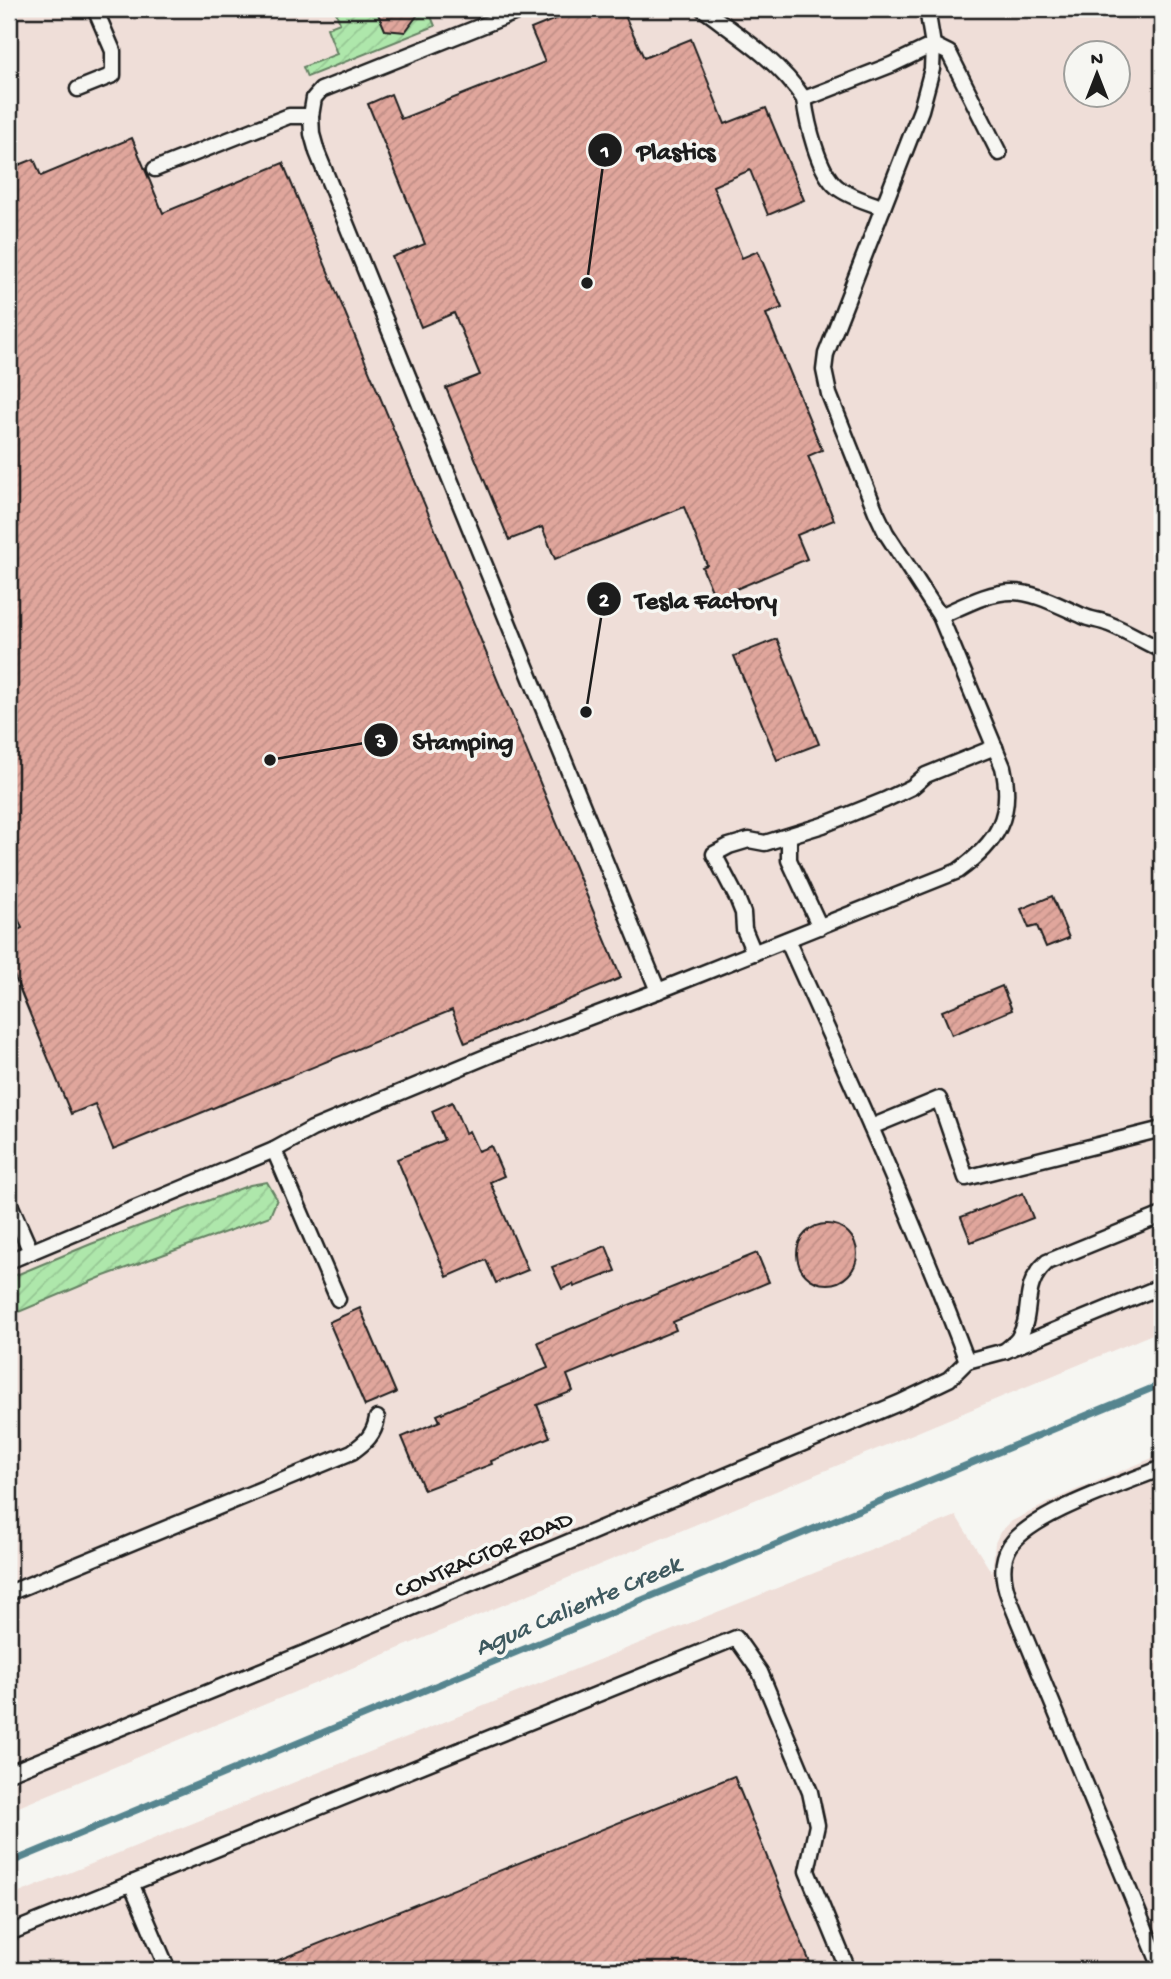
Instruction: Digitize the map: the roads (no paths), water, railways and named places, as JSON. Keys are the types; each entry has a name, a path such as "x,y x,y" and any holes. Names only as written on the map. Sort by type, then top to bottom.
{"lane":[{"path":"78,89 113,75 113,51 95,9"},
{"path":"524,9 321,90 314,98 312,134 317,152 658,991"},
{"path":"703,9 775,63 792,82 804,99 807,123 825,172 836,187 883,208"},
{"path":"9,1261 274,1150 312,1129 495,1053 958,871 979,855 996,835 1006,811 1008,788 1003,767 940,616 881,523 830,394 824,370 826,354 928,89 933,45 927,9"},
{"path":"804,99 891,65 933,45"},
{"path":"933,45 949,53 999,153"},
{"path":"155,169 289,116 311,116"},
{"path":"940,616 992,595 1012,592 1031,594 1088,619 1110,624 1162,650"},
{"path":"754,953 744,929 743,913 737,898 714,854 749,840 765,843 789,837 886,800 912,787 926,775 995,747"},
{"path":"789,837 789,860 820,927"},
{"path":"787,940 871,1127 967,1361 1005,1351 1162,1286"},
{"path":"871,1127 939,1099 965,1178 1162,1129"},
{"path":"274,1150 338,1298"},
{"path":"9,1202 31,1252"},
{"path":"1005,1351 1018,1339 1024,1323 1030,1285 1036,1272 1047,1262 1162,1216"},
{"name":"CONTRACTOR ROAD","path":"9,1773 307,1652 899,1403 949,1379 967,1361"},
{"path":"9,1593 352,1452 375,1431 377,1418"},
{"path":"1162,1468 1045,1518 1018,1537 1011,1546 1006,1555 1003,1573 1009,1598 1162,1970"},
{"path":"9,1933 736,1638 760,1672 810,1792 817,1825 807,1871 848,1970"},
{"path":"131,1883 168,1970"}],"waterway":[{"name":"Agua Caliente Creek","path":"9,1863 1162,1384"}],"place":[{"name":"Plastics","path":"587,283"},
{"name":"Tesla Factory","path":"586,712"},
{"name":"Stamping","path":"270,760"}]}
